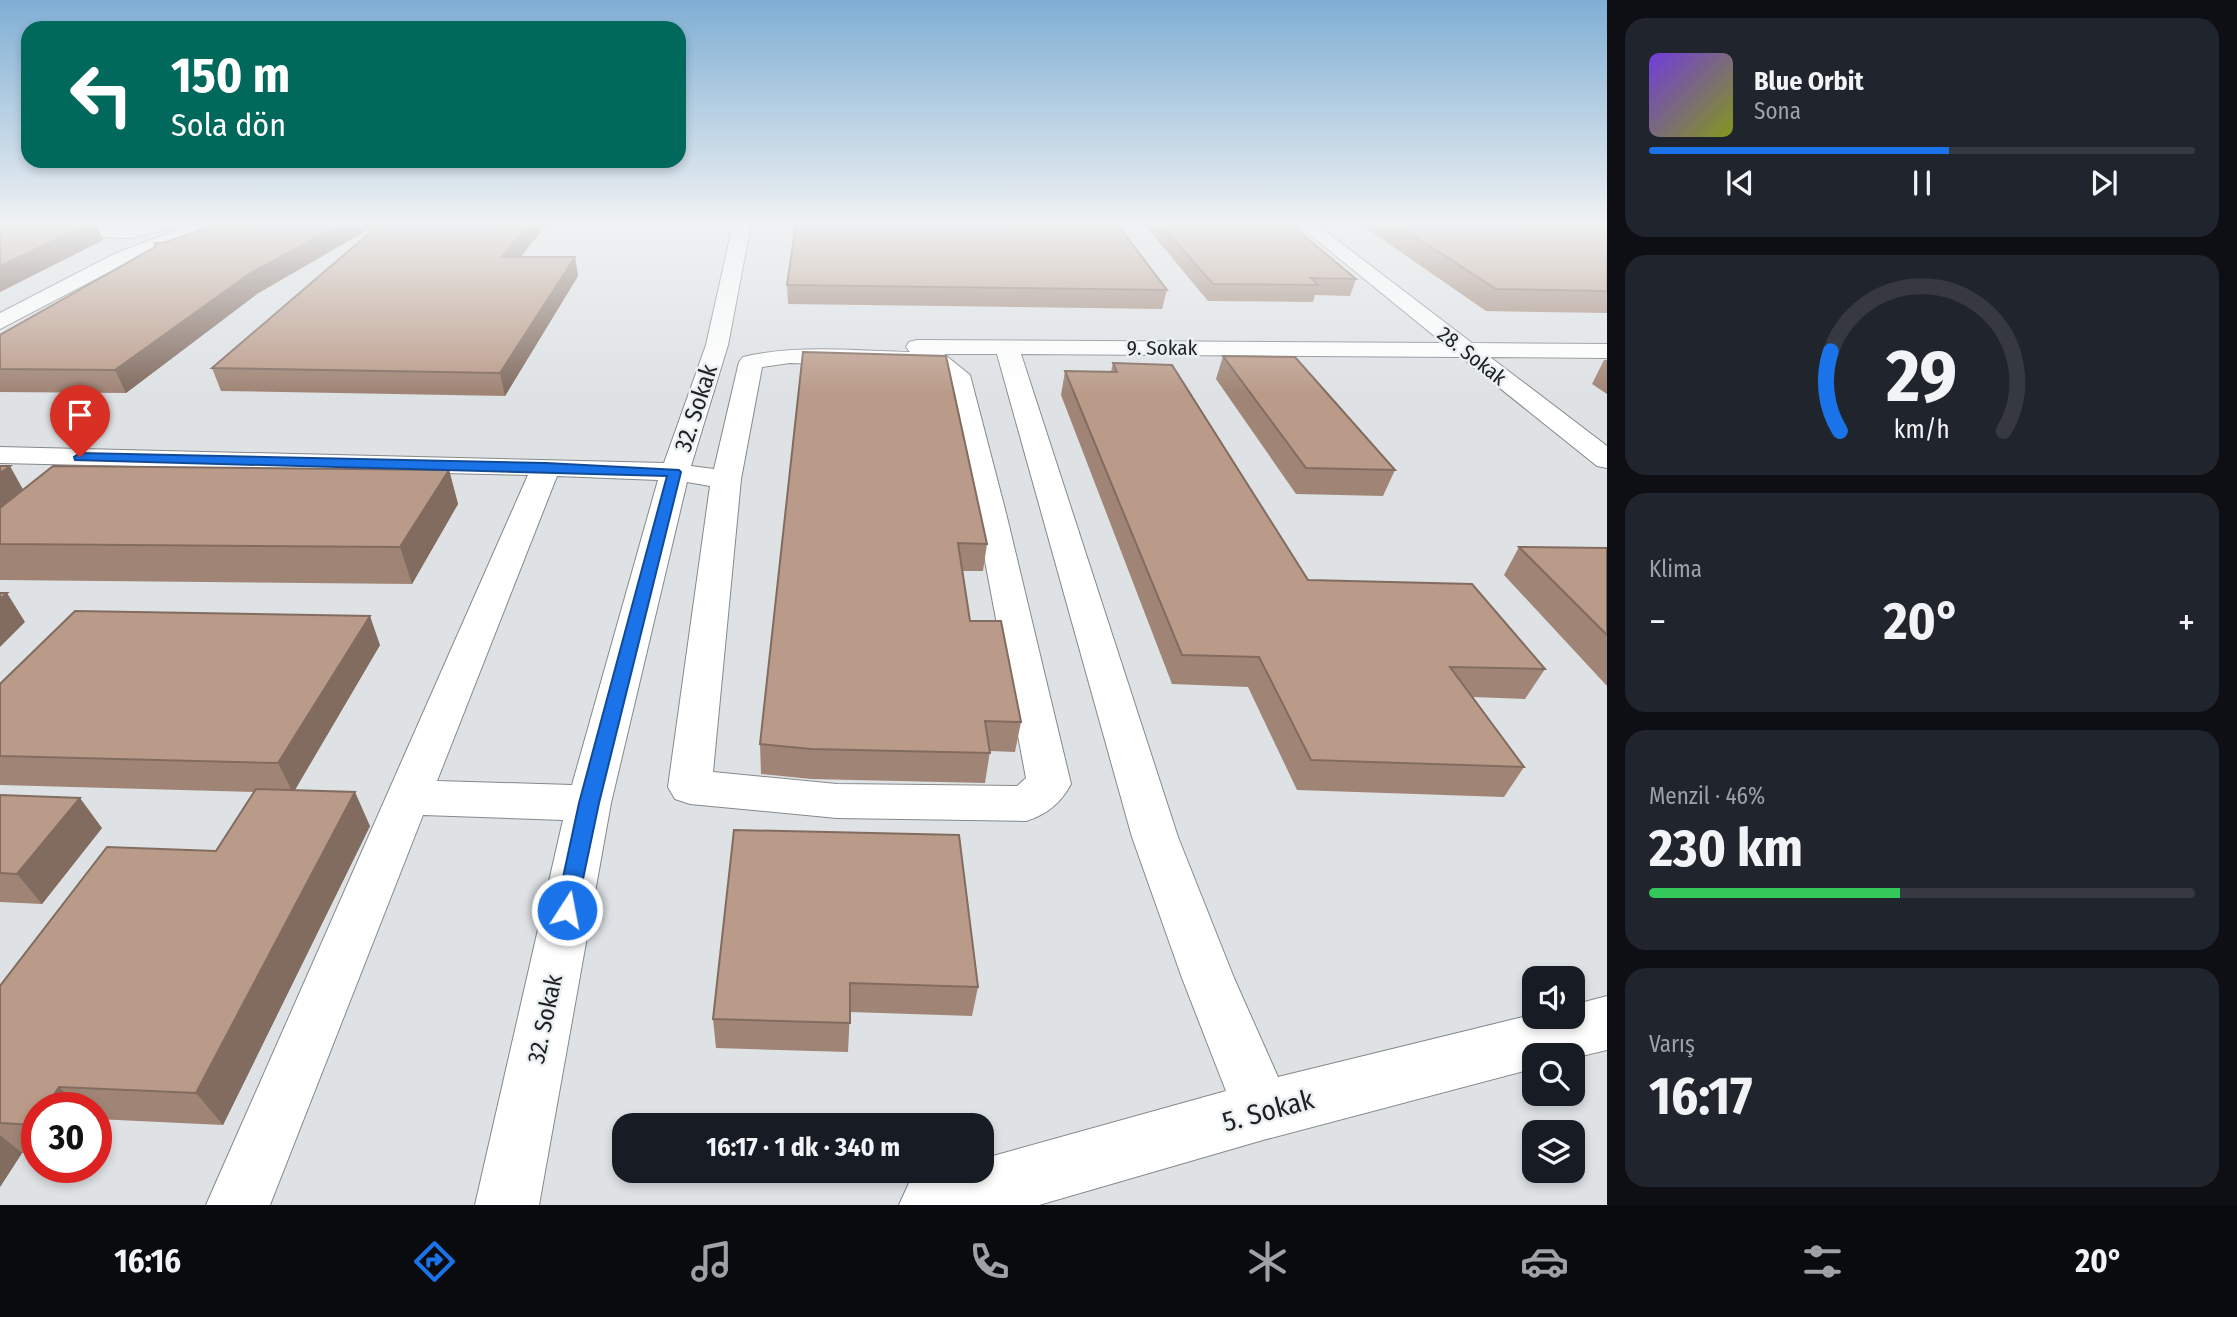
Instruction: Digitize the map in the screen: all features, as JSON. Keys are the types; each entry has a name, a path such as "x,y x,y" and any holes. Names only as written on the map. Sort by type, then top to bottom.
{"street":[{"path":"0,322 79,280"},
{"name":"32. Sokak","path":"507,1205 589,803 675,472 717,345 730,280"},
{"name":"28. Sokak","path":"1376,280 1607,460"},
{"name":"9. Sokak","path":"717,345 1607,351"},
{"path":"1007,348 1155,837 1208,978 1263,1111"},
{"path":"790,356 940,360 958,375 991,513 1049,784 1026,804 837,801 690,787 726,479 751,362 790,356"},
{"path":"0,455 546,467 675,472 726,479"},
{"path":"237,1205 546,467"},
{"path":"410,797 589,803"},
{"name":"5. Sokak","path":"931,1205 1263,1111 1607,1023"}],"building":[{"path":"96,280 240,280 115,370 0,369 0,335"},
{"path":"314,280 560,280 500,373 212,368"},
{"path":"788,280 1160,280 1167,290 787,285"},
{"path":"1210,280 1313,280 1318,285 1213,284"},
{"path":"1483,280 1607,280 1607,291 1496,289"},
{"path":"803,352 946,356 987,544 958,543 970,621 1001,621 1021,722 985,721 990,753 811,749 760,744"},
{"path":"1223,356 1295,357 1395,470 1306,468"},
{"path":"1113,363 1172,365 1308,580 1472,584 1545,669 1450,667 1524,767 1311,760 1259,657 1182,655 1065,371 1117,372"},
{"path":"0,466 10,466 0,473"},
{"path":"53,466 449,470 400,547 0,544 0,508"},
{"path":"1519,547 1607,548 1607,635"},
{"path":"75,611 370,616 278,763 0,756 0,684"},
{"path":"256,789 355,792 196,1093 59,1087 56,1092 21,1092 21,1124 0,1123 0,986 107,847 216,851"},
{"path":"0,795 80,798 17,874 0,873"},
{"path":"734,830 959,835 978,987 850,983 850,1023 713,1019"}],"route":[{"path":"80,457 675,472 589,803 567,910"}]}
